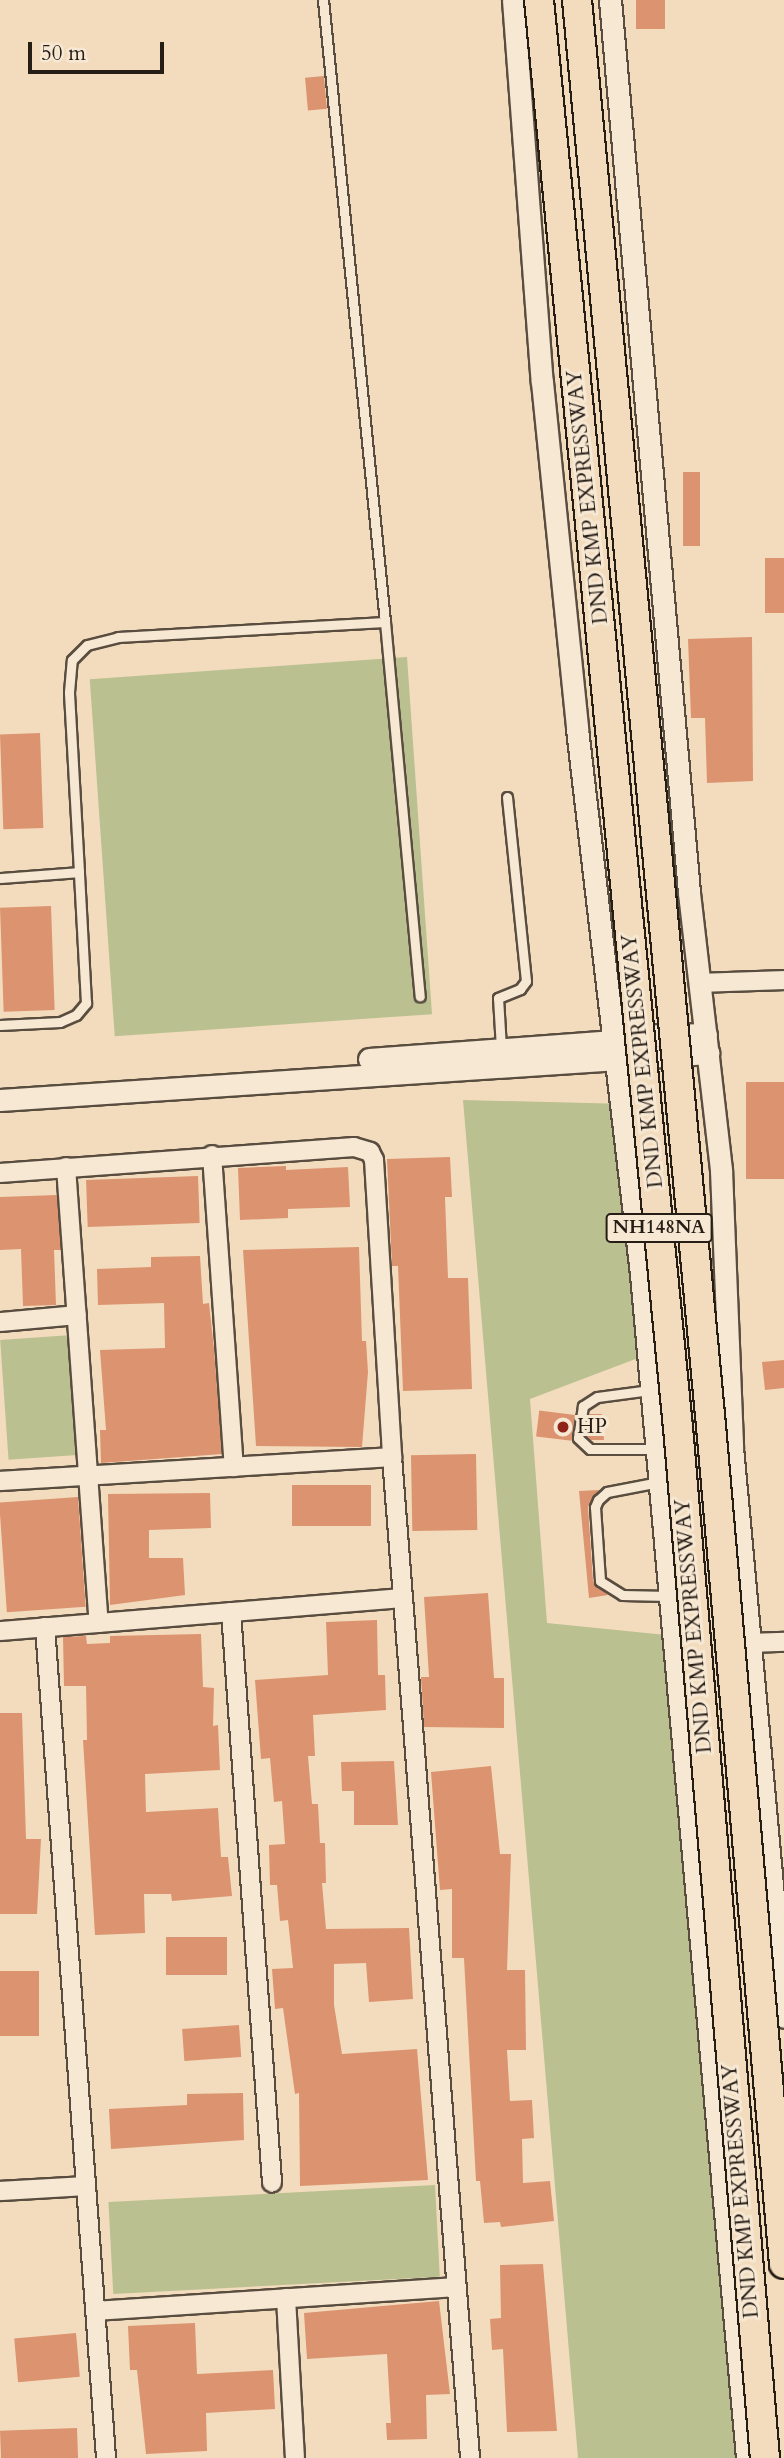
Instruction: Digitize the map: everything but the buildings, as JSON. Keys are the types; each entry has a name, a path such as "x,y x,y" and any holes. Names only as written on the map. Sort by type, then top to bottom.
{"highway":[{"name":"DND KMP EXPRESSWAY","path":"539,0 678,1427 765,2458"},
{"name":"DND KMP EXPRESSWAY","path":"577,0 711,1426 784,2264"}],"street":[{"path":"513,0 542,383 577,729 617,1049 652,1390 747,2458"},
{"path":"610,0 700,983 721,1170 732,1447 784,2017"},
{"path":"700,983 784,980"},
{"path":"0,1100 707,1043"},
{"path":"0,1086 501,1050 617,1049"},
{"path":"0,1173 212,1155 354,1147 370,1152 374,1160 392,1457 470,2458"},
{"path":"212,1155 233,1467"},
{"path":"66,1167 99,1623"},
{"path":"0,1322 77,1315"},
{"path":"0,1481 392,1457"},
{"path":"0,1631 403,1598"},
{"path":"231,1612 272,2183"},
{"path":"45,1627 106,2458"},
{"path":"750,1643 784,1642"},
{"path":"0,2191 86,2186"},
{"path":"96,2311 455,2287"},
{"path":"286,2298 295,2458"}],"lane":[{"path":"323,0 420,996"},
{"path":"0,1025 60,1021 76,1016 86,1003 69,692 72,660 88,645 118,638 385,622"},
{"path":"501,1050 498,999 520,989 526,981 507,797"},
{"path":"0,878 79,872"},
{"path":"652,1390 597,1397 583,1406 578,1438 590,1449 657,1449"},
{"path":"660,1482 607,1492 598,1500 595,1507 600,1581 622,1595 671,1596"}],"green space":[{"path":"407,657 432,1014 115,1036 90,679"},
{"path":"463,1100 628,1104 646,1355 530,1399 547,1623 666,1635 738,2458 578,2458"},
{"path":"72,1335 80,1455 9,1460 0,1340"},
{"path":"435,2185 440,2277 113,2294 108,2202"}],"place":[{"name":"HP","path":"563,1427"}]}
